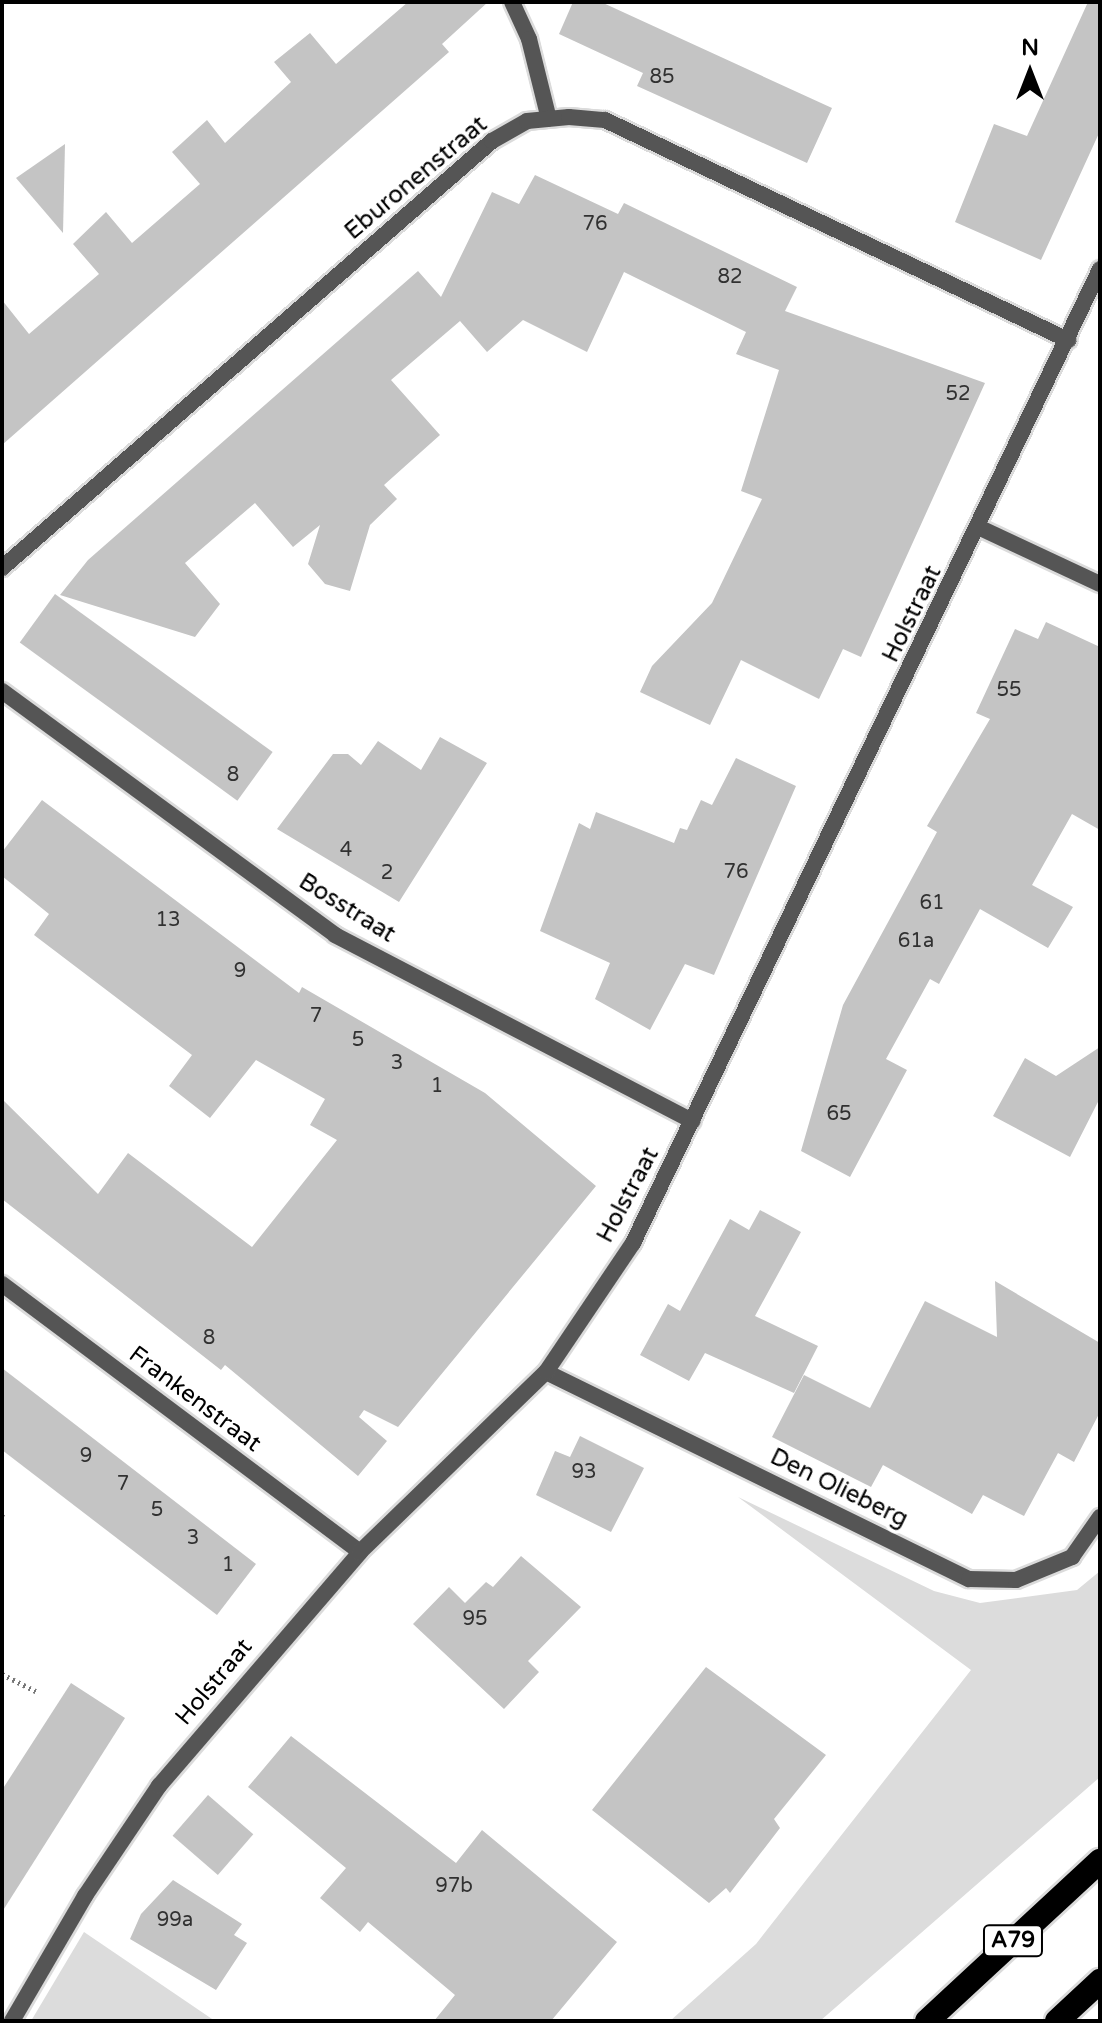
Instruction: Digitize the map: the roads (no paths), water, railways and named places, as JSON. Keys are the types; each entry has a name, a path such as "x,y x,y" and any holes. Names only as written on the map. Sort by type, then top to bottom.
{"highway":[{"name":"A79","path":"927,2021 1100,1861"},
{"path":"1057,2021 1100,1981"}],"street":[{"path":"512,2 529,39 549,119"},
{"name":"Eburonenstraat","path":"2,568 492,141 527,121 605,120 1068,340"},
{"name":"Holstraat","path":"12,2021 85,1896 159,1786 360,1552 546,1372 633,1243 980,528 1100,269"},
{"path":"980,528 1100,584"},
{"name":"Bosstraat","path":"2,691 335,935 693,1121"},
{"name":"Frankenstraat","path":"2,1284 360,1552"},
{"name":"Den Olieberg","path":"546,1372 969,1579 1016,1580 1072,1557 1100,1517"}]}
